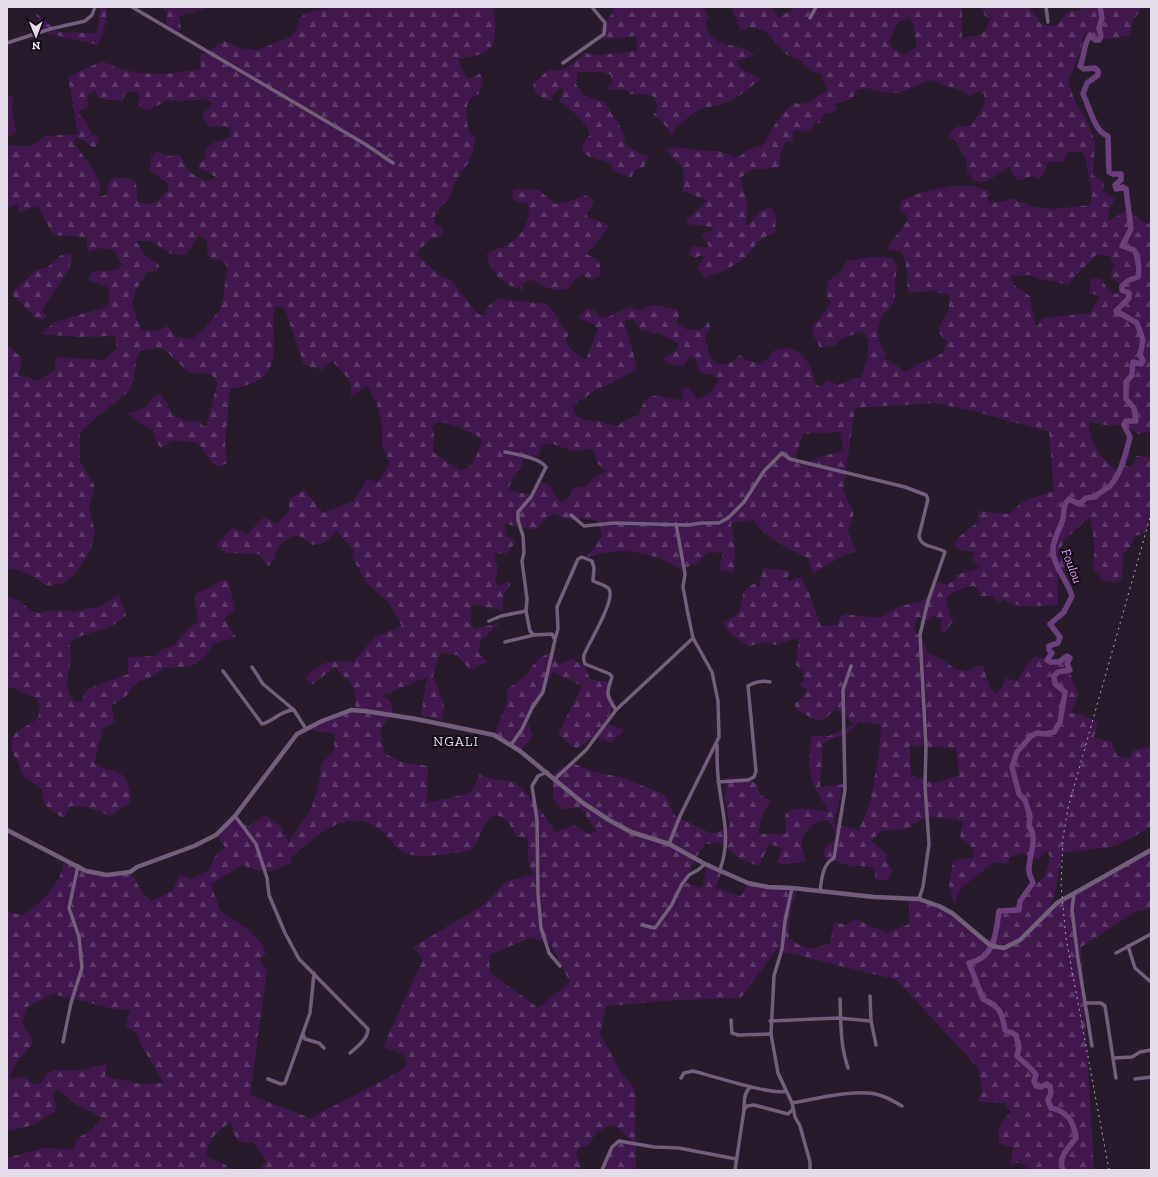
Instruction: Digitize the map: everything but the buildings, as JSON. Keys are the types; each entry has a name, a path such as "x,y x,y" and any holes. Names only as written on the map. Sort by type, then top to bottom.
{"street":[{"path":"7,43 50,29 85,21 92,15 95,7"},
{"path":"132,7 365,144 393,163"},
{"path":"563,63 604,34 605,23 592,7"},
{"path":"810,18 816,7"},
{"path":"1046,7 1048,22"},
{"path":"506,452 522,455 544,464 546,467 531,497 518,512 518,520 523,536 524,552 522,561 527,599 526,611 530,632 534,635"},
{"path":"571,515 584,526 614,523 719,523 728,518 744,502 764,471 782,453 790,459 905,487 926,495 928,499 919,536 920,541 923,544 939,548 945,552 928,601 920,635 926,746 924,786 929,844 923,887 919,899"},
{"path":"669,844 680,816 717,744 719,737 718,700 712,672 693,638 683,587 685,574 676,524"},
{"path":"511,745 543,692 558,629 557,607 578,559 582,557 592,561 594,568 593,580 609,588 610,592 609,600 594,638 583,660 585,664 610,674 612,677 607,692 609,699 616,710"},
{"path":"489,621 501,616 526,611"},
{"path":"505,642 534,635 552,634 555,640"},
{"path":"555,779 586,750 616,710 693,638"},
{"path":"820,890 823,870 828,861 834,858 845,790 843,690 851,666"},
{"path":"252,667 263,684 294,710 306,729"},
{"path":"223,671 262,724 268,723 286,710 294,710"},
{"path":"718,782 748,780 754,777 756,771 748,686 765,681 770,682"},
{"path":"7,830 86,871 107,875 130,872 136,867 194,846 216,835 235,816 297,734 322,721 351,710 416,719 494,735 511,745 547,772 583,803 609,820 631,832 669,844 705,864 748,883 768,887 820,890 874,897 919,899 939,906 952,913 991,945 1004,948 1020,940 1057,903 1151,850"},
{"path":"717,744 718,782 726,822 725,855 720,870"},
{"path":"547,772 538,776 532,786 537,820 539,901 541,928 549,953 560,966"},
{"path":"235,816 256,844 267,878 269,895 285,933 299,959 368,1029 368,1034 362,1043 350,1053"},
{"path":"642,925 654,928 671,906 682,884 690,875 705,864"},
{"path":"63,1042 71,1003 82,968 79,937 69,908 78,866"},
{"path":"792,888 785,921 782,949 774,976 770,1021 778,1074 792,1102 810,1162 810,1170"},
{"path":"1074,893 1072,910 1092,1046"},
{"path":"1116,953 1151,934"},
{"path":"1128,946 1135,968 1151,982"},
{"path":"268,1079 281,1084 285,1082 310,1013 314,973"},
{"path":"870,996 871,1021 876,1046"},
{"path":"840,999 844,1056 848,1068"},
{"path":"1086,1003 1101,1003 1105,1006 1116,1078"},
{"path":"770,1021 841,1018 871,1021"},
{"path":"731,1020 732,1033 738,1035 771,1034"},
{"path":"303,1034 305,1039 319,1044 324,1048"},
{"path":"1114,1058 1132,1058 1140,1052 1151,1050"},
{"path":"680,1078 684,1073 693,1071 781,1093 786,1091"},
{"path":"1135,1079 1151,1077"},
{"path":"734,1170 746,1091 750,1086"},
{"path":"792,1102 823,1096 878,1094 902,1106"},
{"path":"744,1110 747,1106 754,1105 788,1114 793,1109"},
{"path":"602,1170 612,1147 619,1141 654,1147 679,1148 736,1159"}],"green space":[{"path":"100,7 107,7 106,23 98,45 42,32 36,13 58,32 97,33"},
{"path":"161,7 211,7 179,16 181,30 166,31 167,12"},
{"path":"332,7 493,7 495,16 495,32 492,46 484,53 479,55 459,59 460,65 467,78 474,77 480,73 483,79 479,94 473,96 467,105 466,110 469,133 475,136 473,153 453,187 449,199 436,212 435,224 442,227 443,235 437,238 431,238 416,254 443,278 450,279 478,314 485,315 490,304 501,298 507,300 547,304 559,318 559,323 569,335 566,338 567,345 582,359 587,357 598,329 593,324 577,318 587,309 595,311 601,317 608,317 630,306 638,310 654,305 676,309 679,314 677,324 688,330 700,330 708,321 711,328 706,334 705,344 708,348 710,356 717,363 728,363 739,355 749,361 760,364 771,356 772,352 780,348 788,348 795,350 807,361 814,376 815,384 821,387 828,380 838,385 857,377 860,379 867,361 869,341 862,331 839,340 837,345 820,348 812,332 812,326 820,318 831,302 826,295 828,281 842,270 847,261 870,257 881,257 893,259 897,269 895,279 895,300 882,316 877,331 881,346 887,355 883,359 890,361 900,368 901,371 908,371 918,364 936,357 943,352 947,342 940,334 939,328 949,309 949,295 931,291 908,293 907,270 903,255 900,251 890,250 887,248 908,220 907,216 899,209 902,201 921,193 946,187 971,186 990,193 988,198 990,203 1005,201 1010,198 1034,207 1054,209 1090,205 1092,196 1085,156 1082,152 1067,152 1064,162 1048,162 1043,176 1038,179 1032,176 1017,181 1009,167 991,179 981,183 973,180 967,171 966,157 959,149 955,140 949,138 951,131 954,128 960,126 971,126 985,104 984,94 979,92 970,96 962,91 930,80 899,93 888,93 866,88 857,90 852,99 833,104 837,107 835,112 825,113 820,123 811,122 814,125 812,130 808,132 797,130 793,132 794,142 785,142 780,156 780,167 752,170 740,178 748,205 746,225 749,224 759,212 770,208 776,217 776,230 774,234 760,241 739,262 725,270 705,278 697,268 704,258 702,255 695,258 689,255 692,246 706,248 709,246 701,234 713,231 713,227 691,225 686,221 707,200 682,191 684,180 681,166 666,149 676,147 706,151 720,151 734,157 739,157 749,149 763,145 781,116 795,103 802,104 810,102 827,91 821,74 813,72 800,60 787,55 765,31 750,27 741,31 731,7 772,7 778,18 796,7 962,7 962,38 977,36 985,30 990,19 985,16 982,7 1031,7 1030,9 1040,22 1049,26 1056,25 1066,14 1070,12 1080,11 1080,7 1142,7 1133,21 1130,35 1113,39 1095,40 1088,32 1084,35 1080,53 1069,77 1069,84 1075,102 1085,117 1095,141 1093,175 1104,182 1103,191 1115,199 1109,209 1108,221 1128,210 1146,224 1151,223 1151,432 1139,434 1124,425 1110,426 1088,422 1094,445 1100,455 1118,472 1129,440 1130,455 1125,466 1131,467 1135,462 1136,456 1151,457 1151,514 1145,533 1135,536 1131,546 1123,554 1122,580 1114,583 1101,580 1099,574 1093,570 1094,544 1089,517 1065,540 1058,554 1066,561 1062,574 1057,572 1058,605 1016,605 1009,603 1004,599 1001,602 997,601 992,596 980,596 977,588 974,586 962,588 948,596 946,599 951,618 954,619 945,633 941,632 941,620 934,616 928,621 921,617 917,618 914,630 922,639 928,653 942,659 955,669 968,671 979,665 983,666 990,687 996,693 1002,687 1006,678 1017,681 1028,663 1035,656 1044,660 1055,662 1067,656 1070,658 1067,664 1078,695 1071,713 1083,715 1098,722 1094,737 1112,742 1117,756 1130,758 1133,751 1146,747 1151,748 1151,826 1132,838 1112,847 1062,853 1054,898 1046,913 1151,850 1151,909 1137,911 1081,947 1094,1170 1030,1170 1020,1162 1010,1165 1013,1148 999,1143 998,1134 1004,1119 1011,1112 1004,1103 978,1102 982,1090 978,1068 897,980 776,950 741,998 677,1000 606,1006 600,1034 621,1072 635,1089 636,1170 602,1170 612,1147 619,1141 633,1142 618,1128 610,1125 597,1132 588,1145 578,1149 577,1155 580,1170 259,1170 266,1161 254,1143 238,1141 233,1132 231,1121 211,1140 208,1145 206,1157 224,1164 231,1170 7,1170 7,1158 44,1148 75,1149 76,1141 96,1126 101,1119 95,1114 73,1103 61,1091 56,1089 53,1096 57,1108 55,1112 33,1125 7,1131 7,912 23,915 44,898 51,891 60,875 64,858 81,868 103,874 130,872 145,896 152,901 173,890 180,874 191,879 209,870 215,856 225,847 216,835 235,816 248,827 265,815 281,827 289,843 312,807 319,782 321,764 334,751 335,734 306,729 351,710 362,710 355,708 356,701 354,689 335,667 313,684 304,678 316,668 326,663 337,661 353,662 375,637 402,626 389,603 366,582 352,557 354,550 336,531 326,542 312,545 298,535 290,538 277,549 275,558 268,566 259,554 226,553 216,545 232,528 247,534 265,516 276,524 289,511 289,499 304,490 323,513 354,501 367,479 378,482 390,463 382,445 382,424 377,405 367,385 351,398 351,382 332,361 322,370 304,365 286,312 282,307 275,306 273,319 274,353 269,370 258,381 230,389 225,443 227,463 219,467 213,464 199,444 192,442 172,441 161,448 157,443 152,429 140,424 127,414 147,406 152,397 161,394 169,406 172,415 186,421 201,422 203,427 207,425 217,384 216,380 210,374 188,372 165,350 159,348 140,351 136,360 134,381 130,390 80,433 80,461 94,485 94,491 89,507 95,533 90,551 75,574 64,583 50,586 44,584 33,576 14,569 7,569 7,345 22,358 19,375 38,381 55,370 55,357 104,360 117,348 115,336 76,337 40,334 55,322 109,306 109,288 88,280 92,272 117,270 122,265 114,251 101,248 88,252 86,237 53,235 38,206 18,212 18,204 7,208 7,145 29,147 46,136 78,134 68,77 102,61 126,70 150,74 176,73 201,69 200,56 224,41 244,49 258,50 290,37 295,32 300,19 305,13","holes":["909,19 913,23 917,47 904,55 893,49 889,41 899,21","95,91 100,99 123,101 125,93 129,91 138,93 140,97 138,102 139,106 147,111 168,100 182,101 205,99 212,103 203,113 204,121 210,127 225,126 229,128 231,137 213,143 205,149 206,158 198,164 199,168 216,177 207,181 202,179 194,175 185,166 181,156 177,154 167,156 157,151 151,157 150,171 168,183 169,187 163,196 155,202 146,204 141,203 137,200 136,182 124,178 112,179 106,187 109,190 107,193 104,196 99,196 101,190 96,176 74,142 75,137 81,139 92,147 99,144 97,135 92,134 83,117 80,116 79,110 86,109 88,105 87,95","199,236 207,241 207,250 210,259 224,261 228,269 220,309 204,329 193,338 176,337 168,326 155,331 141,330 132,304 136,290 147,272 156,271 159,267 158,263 146,257 136,241 151,241 171,254 187,255 188,251","1096,255 1110,256 1114,266 1110,276 1122,286 1122,290 1115,294 1108,290 1101,278 1091,279 1089,293 1100,296 1090,313 1042,318 1037,328 1031,306 1031,297 1014,285 1010,276 1030,275 1039,279 1069,285","626,320 634,320 641,330 661,334 679,344 676,351 663,358 669,364 683,366 690,357 697,361 701,373 712,375 719,379 711,392 697,399 688,387 681,390 683,397 681,400 660,396 650,397 642,406 639,415 623,421 618,426 600,421 586,420 576,416 572,406 596,390 637,369 624,322","935,403 977,412 1049,432 1054,491 1023,501 1009,514 978,511 979,521 959,537 954,545 962,551 975,552 972,559 981,568 955,575 957,578 948,584 936,583 930,588 928,596 922,601 900,606 880,618 844,614 840,617 838,625 821,626 809,593 801,577 787,581 790,571 763,568 759,587 754,583 743,593 740,608 736,615 733,618 722,622 732,635 748,646 765,643 775,645 799,638 796,665 802,670 804,682 800,683 801,687 808,691 795,703 795,707 802,713 818,721 826,718 836,708 854,724 829,736 811,736 809,767 814,787 829,812 806,809 794,809 789,811 785,815 786,834 758,834 762,815 771,801 759,794 757,784 745,778 726,778 725,798 730,827 712,834 675,816 665,795 621,777 594,772 570,762 553,774 553,798 561,809 580,808 597,831 589,834 573,825 556,832 530,797 513,782 492,779 480,774 470,793 427,803 428,766 401,762 384,753 380,729 393,712 390,700 382,696 427,677 421,716 442,720 444,704 433,675 440,653 457,655 470,670 488,662 478,653 481,640 500,623 474,629 471,622 472,604 503,611 503,597 511,583 508,581 500,586 495,582 498,568 494,556 498,553 506,554 516,542 506,535 505,524 536,530 546,518 554,514 568,519 575,520 582,518 598,521 602,536 587,557 618,551 642,553 659,558 680,570 697,563 707,553 723,552 719,570 734,573 735,547 731,523 753,520 771,538 785,547 808,558 813,574 842,556 856,551 848,531 854,513 843,490 855,408","440,422 456,426 482,439 475,459 468,467 460,470 433,452 434,433 432,428 435,424","839,432 845,451 826,455 800,465 796,456 803,434","550,443 573,451 593,449 597,463 606,471 594,477 586,486 573,488 569,497 562,502 558,500 552,488 546,483 541,482 534,495 508,491 512,479 523,466 522,460 540,454 541,446","859,722 881,725 879,752 870,803 859,830 833,824 844,784 820,787 823,743 847,733","910,746 956,748 959,775 934,783 911,775","497,815 509,823 516,837 527,837 528,861 531,870 535,874 507,881 482,906 413,947 423,959 383,1047 403,1054 407,1064 399,1072 310,1118 250,1095 267,971 259,960 266,953 262,944 248,929 220,911 211,884 243,865 249,868 267,871 285,866 291,862 291,858 312,840 323,832 346,821 358,821 371,824 383,832 394,845 404,853 422,856 469,851 473,847 487,821","927,816 963,821 960,838 974,849 973,858 953,861 949,884 954,905 961,888 994,862 1008,864 1010,857 1023,853 1038,860 1046,851 1050,857 1045,876 1036,884 1033,883 1015,907 999,911 995,936 983,940 952,913 919,899 874,897 909,902 909,924 887,933 856,919 847,924 834,923 830,943 809,948 789,939 790,915 797,891 748,883 741,896 715,888 723,869 720,870 708,862 702,888 685,882 695,859 705,844 721,843 740,859 759,866 769,844 782,848 777,862 782,865 806,861 802,846 803,838 811,827 823,820 830,824 837,837 824,849 825,860 837,861 851,867 874,867 876,881 888,880 893,871 886,861 887,854 871,841 882,831 909,828","532,937 551,945 570,982 538,1008 490,972 489,955","53,994 114,1009 130,1010 126,1026 137,1034 142,1047 164,1083 140,1084 105,1076 107,1064 80,1070 54,1070 47,1074 40,1084 32,1083 23,1076 10,1079 15,1064 32,1044 33,1040 22,1024 27,1007"]},
{"path":"615,7 703,7 709,17 705,23 709,32 720,42 741,48 755,56 735,61 743,70 761,79 735,99 719,105 700,109 692,114 675,129 672,136 662,121 653,114 657,112 657,105 653,97 646,94 630,94 627,90 610,90 607,86 612,85 611,75 601,72 578,72 576,84 584,96 605,102 620,127 625,144 639,153 648,156 644,167 635,170 631,178 611,170 612,165 608,162 584,153 582,149 584,143 590,135 582,120 559,102 563,92 563,86 555,93 551,101 539,95 535,91 533,84 548,70 564,70 585,53 596,55 637,51 636,36 603,40 601,29"},
{"path":"7,96 13,97 12,111 16,131 7,139"},
{"path":"517,189 539,190 555,204 570,201 585,195 594,200 590,210 586,213 588,217 609,225 594,247 585,253 598,261 600,266 600,276 591,280 582,275 577,277 568,289 563,290 548,288 531,279 523,284 523,290 508,285 499,278 486,255 515,240 526,224 529,211 528,204 514,201 512,191"},
{"path":"73,253 69,269 42,310 47,317 39,320 11,294 36,270 48,267 61,255"},
{"path":"223,580 228,581 235,609 224,619 236,637 213,644 205,657 192,666 164,668 152,677 137,682 127,695 111,706 115,722 103,729 94,764 98,764 105,769 121,774 127,781 130,803 119,809 115,814 109,816 90,808 70,806 64,818 50,810 45,804 41,789 23,775 12,750 12,739 22,728 34,721 38,716 39,709 37,699 15,688 7,689 7,596 20,601 31,611 39,613 55,610 75,612 101,606 119,595 126,615 113,625 78,637 69,643 71,659 67,681 68,692 74,702 81,702 85,692 88,689 128,674 128,657 155,656 163,649 173,646 188,629 198,622 198,615 195,605 196,594"},
{"path":"549,653 554,655 558,664 572,659 587,668 587,673 591,680 607,682 609,685 609,696 616,701 613,704 606,723 625,730 611,743 595,736 576,749 558,734 582,686 553,672 527,721 533,736 520,751 494,735 507,703 507,689 524,678 537,660"}],"waterway":[{"name":"Foulou","path":"1063,1170 1063,1157 1067,1149 1076,1138 1074,1127 1065,1114 1057,1109 1051,1108 1048,1100 1051,1093 1050,1086 1047,1084 1041,1087 1036,1086 1034,1081 1036,1075 1035,1073 1017,1056 1019,1047 1016,1035 1005,1030 1003,1019 997,1008 983,999 969,963 978,960 989,950 995,936 999,911 1019,910 1020,901 1033,883 1029,874 1033,842 1032,831 1029,826 1030,816 1025,800 1019,794 1012,767 1017,752 1031,736 1037,733 1045,734 1054,732 1060,722 1065,692 1055,684 1054,676 1058,672 1070,670 1067,664 1070,658 1067,656 1059,662 1050,662 1047,660 1052,653 1049,650 1049,646 1058,643 1060,637 1050,624 1064,612 1072,596 1053,554 1053,548 1063,519 1065,506 1069,499 1079,504 1086,498 1095,497 1110,486 1120,469 1130,437 1124,425 1126,421 1136,421 1134,408 1126,399 1126,382 1132,375 1133,362 1141,364 1143,361 1140,355 1143,340 1137,323 1116,311 1129,298 1129,293 1122,290 1122,286 1129,280 1138,277 1139,270 1137,256 1134,250 1122,246 1131,229 1126,189 1123,187 1116,189 1115,185 1121,180 1121,174 1113,174 1109,172 1108,136 1103,133 1096,124 1083,94 1087,83 1098,75 1098,71 1095,68 1084,69 1080,66 1086,43 1090,35 1095,40 1099,40 1101,36 1099,28 1102,18 1100,7"}],"railway":[{"path":"1109,1170 1066,938 1061,885 1063,838 1068,808 1151,514"}],"district":[{"name":"NGALI","path":"456,741"}]}
